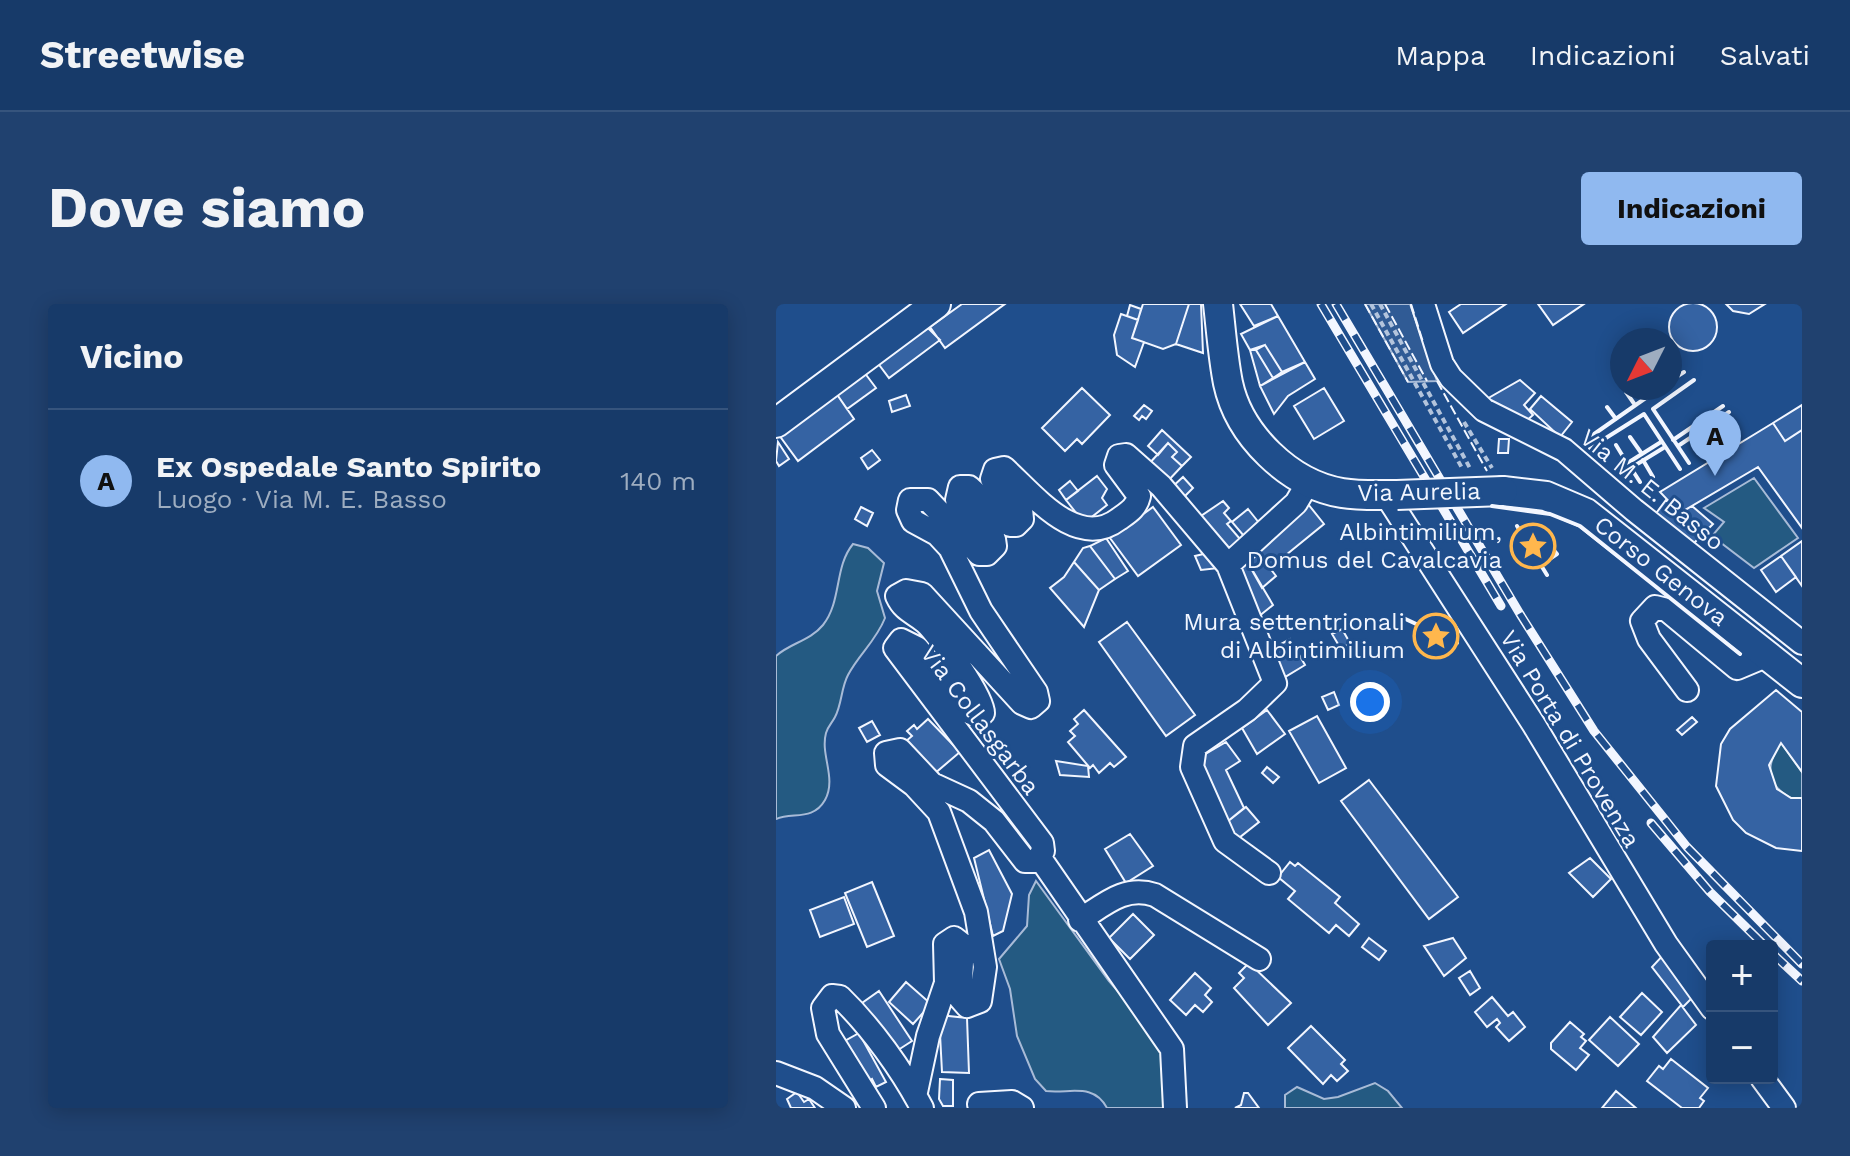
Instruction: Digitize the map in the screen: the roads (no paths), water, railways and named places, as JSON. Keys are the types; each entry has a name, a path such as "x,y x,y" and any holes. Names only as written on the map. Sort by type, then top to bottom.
{"main road":[{"path":"776,423 936,304"},
{"name":"Via Aurelia","path":"1218,304 1228,385 1237,411 1266,450 1309,481 1340,493 1391,495 1503,480"},
{"name":"Corso Genova","path":"1503,480 1586,513 1802,683"}],"street":[{"name":"Via M. E. Basso","path":"1423,304 1442,364 1484,410 1564,450 1634,510 1802,643"},
{"name":"Via Collasgarba","path":"1175,1108 1172,1049 1040,858 1042,843 895,648 901,640 917,648 971,713 983,713 983,703 926,622 903,608 897,596 906,591 922,594 1022,703 1031,707 1038,701 1036,692 981,611 950,548 937,534 913,521 908,510 910,500 928,500 979,554 987,554 993,550 994,539 957,500 960,487 969,487 1010,525 1016,525 1022,519 1021,509 992,479 995,470 1004,468 1061,519 1091,530 1108,528 1136,507 1139,496 1116,465 1119,456 1126,455 1161,486 1228,565 1275,683 1247,710 1195,746 1192,767 1225,841 1269,873"},
{"path":"1228,565 1296,503 1309,481"},
{"name":"Via Porta di Provenza","path":"1391,495 1666,944 1706,1000"},
{"path":"1687,690 1649,639 1642,621 1655,607 1667,610 1737,668 1768,655"},
{"name":"Via Collasgarba","path":"919,1100 928,1036 946,983 947,941 957,939 963,945 960,998 967,1006 974,1006 981,998 985,967 976,912 939,812 914,785 887,765 886,753 900,750 932,784 969,801 994,821 1025,861 1040,858"},
{"path":"1080,920 1121,894 1138,889 1242,946 1259,959"},
{"name":"Via Collasgarba","path":"874,1108 828,1034 823,1008 832,996 840,997 855,1011 919,1100"},
{"path":"776,1073 815,1088 844,1108"},
{"path":"1766,1084 1784,1108"},
{"path":"979,1104 1012,1102 1022,1108"}],"railway":[{"path":"1321,304 1501,606"},
{"path":"1336,304 1520,614 1594,731 1687,847 1802,964"},
{"path":"1651,823 1710,892 1759,940"},
{"path":"1778,959 1802,981"}],"place":[{"name":"Ex Ospedale Santo Spirito","path":"1715,476"},
{"name":"Albintimilium, Domus del Cavalcavia","path":"1533,546"},
{"name":"Mura settentrionali di Albintimilium","path":"1436,636"}]}
